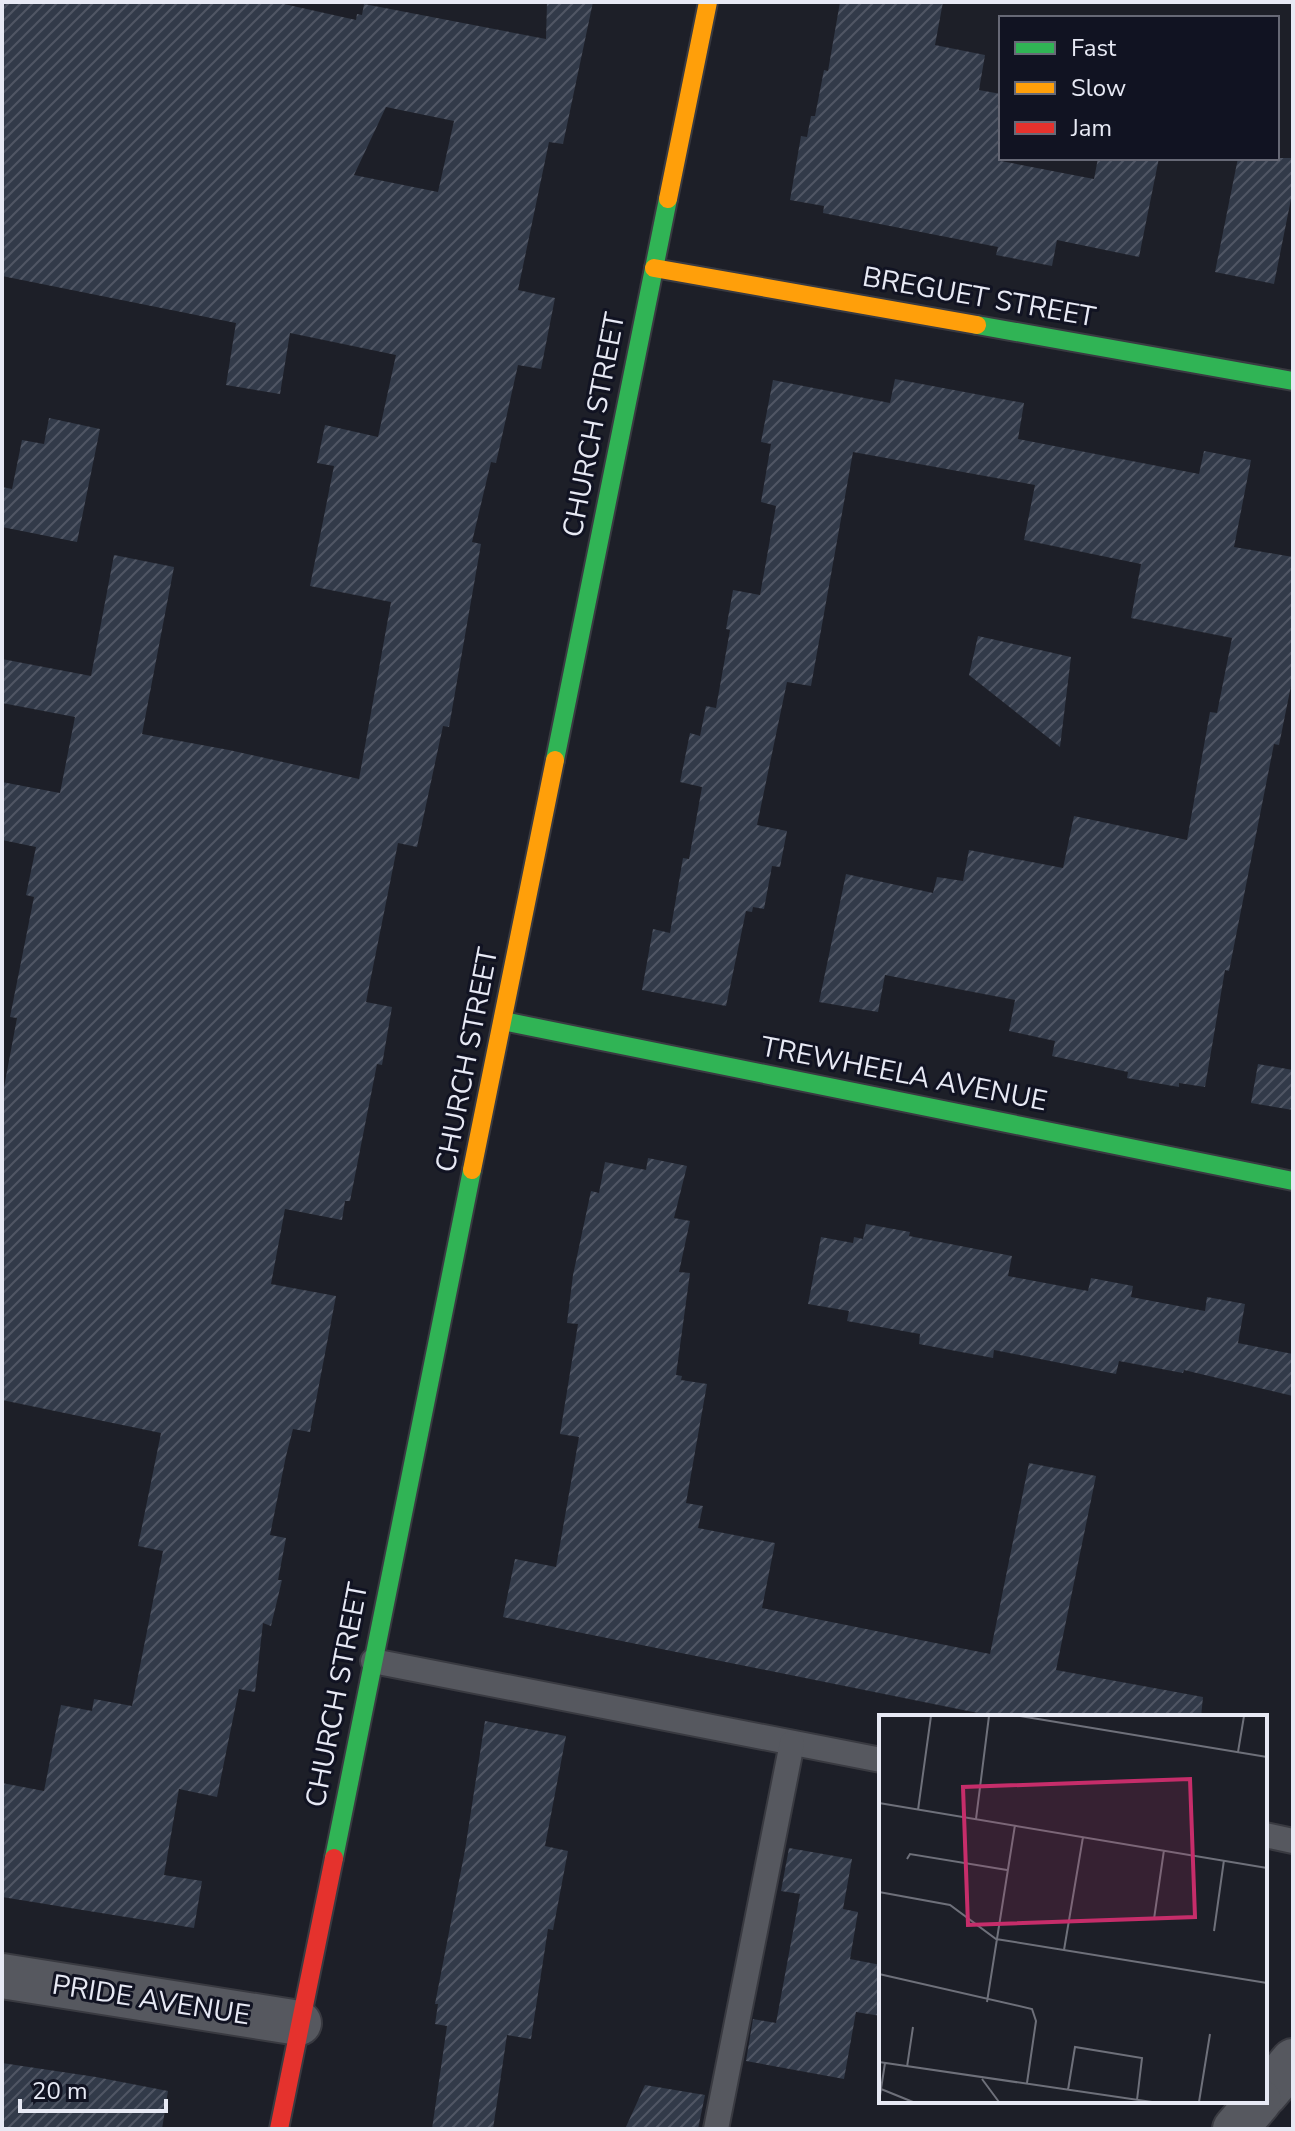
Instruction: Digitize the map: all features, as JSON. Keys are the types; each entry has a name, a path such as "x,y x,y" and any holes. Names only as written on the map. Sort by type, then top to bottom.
{"street":[{"name":"CHURCH STREET","path":"279,2129 708,2"},
{"name":"BREGUET STREET","path":"654,268 1293,381"},
{"name":"TREWHEELA AVENUE","path":"503,1021 1293,1181"},
{"name":"PRIDE AVENUE","path":"2,1976 299,2023"},
{"path":"1267,2092 1293,2061"},
{"path":"1235,2129 1257,2103"}],"lane":[{"path":"373,1661 879,1760"},
{"path":"716,2129 792,1743"},
{"path":"1267,1835 1293,1841"}],"building":[{"path":"2,2 275,2 356,20 357,14 362,15 364,4 546,39 547,2 593,2 563,144 549,142 518,290 555,298 541,369 518,365 496,463 491,462 472,542 481,544 449,727 443,726 417,847 398,843 366,1002 392,1007 382,1065 377,1064 350,1201 345,1201 342,1220 285,1209 271,1284 336,1296 310,1432 293,1429 286,1456 270,1535 286,1538 278,1580 282,1580 271,1626 263,1623 255,1692 239,1689 217,1797 179,1789 164,1875 202,1881 194,1928 2,1897 2,1783 44,1791 61,1705 92,1711 94,1699 132,1706 163,1551 138,1546 161,1433 2,1400 2,1098 17,1018 10,1017 34,897 26,895 36,847 2,840 2,782 60,793 75,717 2,703 2,659 91,676 114,555 174,567 142,734 359,779 391,602 310,586 334,466 317,463 325,425 378,437 396,355 290,333 280,394 226,385 236,323 2,276","holes":["386,107 454,121 438,192 354,175"]},
{"path":"840,2 943,2 935,45 985,55 979,90 999,94 999,160 1094,179 1098,160 1159,160 1139,257 1057,240 1052,266 996,255 998,247 823,213 824,206 790,200 801,136 807,137 811,116 815,116 824,70 828,71"},
{"path":"1293,158 1293,189 1274,284 1215,272 1238,160"},
{"path":"895,379 1024,403 1018,439 1199,474 1204,451 1251,460 1234,547 1293,557 1293,676 1279,745 1274,744 1229,971 1225,970 1205,1087 1179,1083 1179,1087 1127,1078 1128,1072 1052,1056 1055,1041 1009,1031 1015,1000 885,975 878,1012 819,1002 846,874 933,893 937,877 963,881 969,850 1063,868 1074,816 1187,840 1210,712 1217,713 1232,638 1131,618 1141,564 1024,540 1035,485 853,452 811,686 787,682 757,825 787,831 780,867 772,866 764,909 753,907 752,912 746,911 726,1006 642,990 653,929 670,933 683,858 689,859 702,787 680,782 690,733 700,736 706,706 716,708 730,630 726,629 733,590 760,595 776,506 761,502 771,444 761,442 773,380 890,403"},
{"path":"49,418 100,429 77,542 2,527 2,487 12,489 22,440 44,444"},
{"path":"978,636 1071,657 1060,747 969,675"},
{"path":"1258,1064 1293,1070 1293,1110 1251,1103"},
{"path":"648,1158 687,1166 674,1218 690,1221 679,1272 690,1273 676,1375 682,1376 681,1380 707,1384 686,1503 703,1506 698,1528 775,1543 762,1608 990,1654 1029,1463 1096,1476 1056,1670 1203,1697 1201,1715 978,1715 503,1617 515,1559 556,1567 579,1437 560,1434 578,1324 567,1323 573,1275 591,1191 599,1193 605,1162 646,1170"},
{"path":"866,1224 910,1232 909,1236 1012,1256 1008,1276 1088,1291 1091,1278 1133,1286 1131,1297 1205,1311 1207,1297 1245,1304 1238,1343 1293,1354 1293,1396 1184,1370 1183,1373 1119,1361 1116,1374 994,1350 993,1358 919,1344 920,1334 847,1321 849,1311 808,1304 821,1237 853,1243 854,1237 863,1239"},
{"path":"485,1721 566,1736 545,1846 568,1851 553,1930 548,1929 531,2039 507,2035 493,2129 432,2129 447,2026 435,2024 438,2004 435,2004 465,1850"},
{"path":"789,1848 852,1859 843,1909 858,1912 850,1959 879,1965 879,2016 856,2012 844,2079 746,2061 753,2019 776,2023 800,1894 781,1891"},
{"path":"2,2063 168,2091 162,2129 2,2129"},
{"path":"645,2085 705,2095 698,2129 625,2129"}],"traffic: fast":[{"path":"555,760 668,199"},
{"path":"977,325 1293,381"},
{"path":"503,1021 1293,1181"},
{"path":"334,1858 472,1170"}],"traffic: slow":[{"path":"668,199 708,2"},
{"path":"654,268 977,325"},
{"path":"472,1170 555,760"}],"traffic: jam":[{"path":"279,2129 334,1858"}]}
